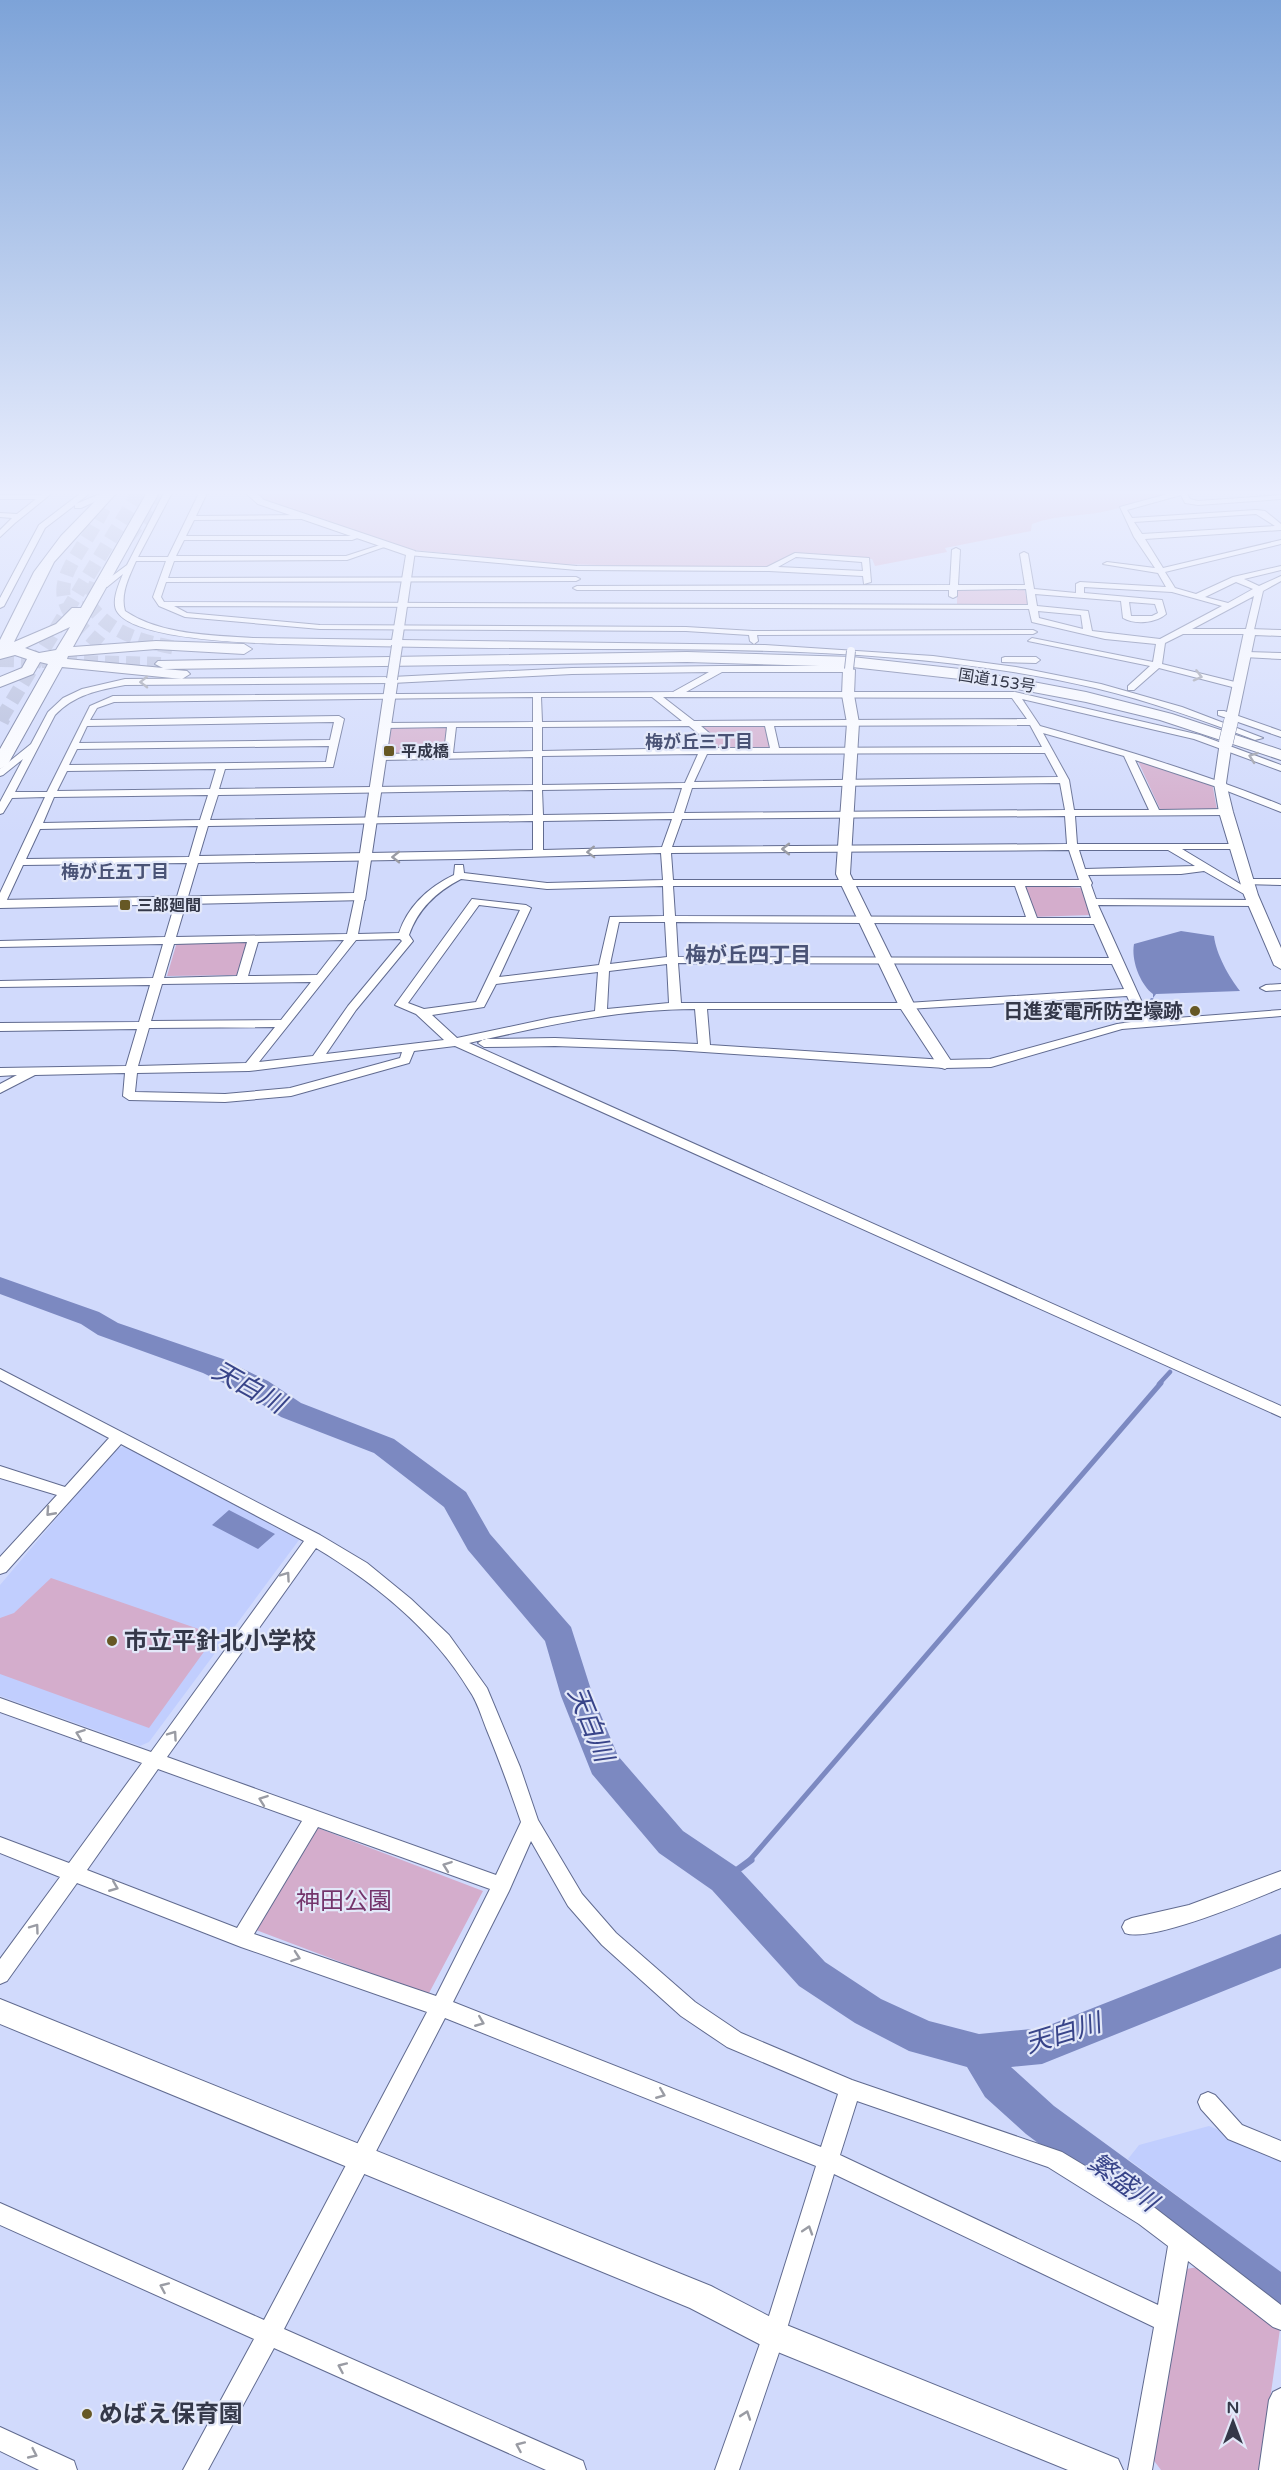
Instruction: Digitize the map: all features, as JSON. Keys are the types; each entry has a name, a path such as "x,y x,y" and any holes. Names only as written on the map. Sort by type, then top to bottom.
{"highway":[{"path":"6,725 38,677 27,657 18,623 27,604"},
{"path":"18,623 35,604"},
{"path":"0,682 28,671 25,641 63,628 82,604"},
{"path":"0,764 27,657 87,604"},
{"path":"93,604 94,607 77,641 83,646 168,658 371,672 537,665 646,656"},
{"path":"27,657 104,649 140,661 204,669 537,665"},
{"name":"国道153号","path":"168,658 832,655 942,665 1076,688 1180,714 1281,747"},
{"name":"国道153号","path":"168,658 646,656 757,658 894,666 1021,683 1126,706 1216,732 1281,755"},
{"path":"27,657 82,664 168,658"},
{"path":"849,669 946,680 1126,706"}],"street":[{"path":"119,604 130,619 147,627 214,637 397,645 754,645 851,650 966,661 1023,668 1131,688 1281,734"},
{"path":"163,604 185,615 220,620 400,628 574,616 684,616 751,608 1033,636 1239,686"},
{"path":"249,1067 352,938 377,790 403,604"},
{"path":"407,604 574,616 684,616 753,633 952,607 1033,608 1085,613 1088,632"},
{"path":"571,646 575,604"},
{"path":"681,604 684,616"},
{"path":"862,604 851,650 849,669 848,695 853,723 843,874 907,1006 945,1064"},
{"path":"1032,604 1035,620 1039,622 1088,632 1161,642 1226,605"},
{"path":"1256,604 1247,655 1231,718 1220,783 1226,812 1251,893 1281,965"},
{"path":"1023,668 1040,658 1033,636 1039,622"},
{"path":"1179,632 1281,633"},
{"path":"753,633 754,645"},
{"path":"268,681 254,678 197,678 168,658 188,641 293,645 314,643"},
{"path":"1131,688 1157,665 1161,642"},
{"path":"1247,655 1281,656"},
{"path":"966,661 1036,660"},
{"path":"1023,668 1177,706 1258,738"},
{"path":"671,696 720,669"},
{"path":"0,811 59,704 100,686 136,682 392,679 572,671 849,669"},
{"path":"537,694 538,854"},
{"path":"360,897 0,904 84,723 94,706 113,699 537,694 1015,695 1118,716 1226,744 1281,768"},
{"path":"1015,695 1064,780 1070,813 1070,839 1098,921 1145,1023"},
{"path":"656,696 710,738 688,786 666,850 675,1006"},
{"path":"63,768 330,765 339,719 84,723"},
{"path":"386,725 769,723 1034,725 1220,783 1281,809"},
{"path":"769,723 775,751"},
{"path":"448,755 452,725"},
{"path":"73,746 334,743"},
{"path":"0,773 11,768 18,754 34,746"},
{"path":"381,757 705,751 1047,750"},
{"path":"1127,753 1156,813"},
{"path":"221,767 131,1069 129,1096 225,1098 291,1092 405,1060 409,1049"},
{"path":"9,795 1064,780"},
{"path":"36,826 847,814 1226,812"},
{"path":"1170,846 1204,868 1251,893"},
{"path":"19,862 366,858 666,850 1237,846"},
{"path":"459,876 460,856"},
{"path":"1083,872 1181,872 1204,868"},
{"path":"403,936 407,923 432,891 459,876 547,886 668,883 1087,884"},
{"path":"1093,903 1251,893 1281,882"},
{"path":"1019,883 1032,920"},
{"path":"423,1013 480,1005 494,981 526,908 476,901 401,1005 415,1007 457,1044 1281,1412"},
{"path":"601,1012 604,968 614,919 1098,921"},
{"path":"0,944 403,936 408,941 352,1008 317,1059"},
{"path":"242,980 253,939"},
{"path":"494,981 672,960 1117,961"},
{"path":"0,984 321,978"},
{"path":"1266,988 1281,987"},
{"path":"457,1044 601,1012 675,1006 907,1006 1131,992"},
{"path":"700,1006 704,1048"},
{"path":"0,1072 249,1067 493,1042 704,1048 945,1064 991,1063 1089,1034 1145,1023 1281,1014"},
{"path":"0,1027 286,1023"},
{"path":"0,1089 35,1070"},
{"path":"0,1374 314,1539 361,1567 405,1603 443,1640 478,1688 511,1767 530,1822 575,1900 609,1939 648,1977 688,2009 734,2040 850,2089 1054,2159 1147,2216 1281,2319"},
{"path":"0,1568 118,1438"},
{"path":"0,1472 67,1493"},
{"path":"0,1975 314,1539"},
{"path":"0,1705 502,1885"},
{"path":"241,1938 314,1818"},
{"path":"195,2470 270,2335 441,2007 502,1885 530,1822"},
{"path":"0,1845 76,1872 241,1938 441,2007 830,2161 1167,2321"},
{"path":"1132,1927 1157,1923 1249,1893 1281,1879"},
{"path":"0,2011 700,2297 774,2335 1107,2470"},
{"path":"727,2470 774,2335 830,2161 850,2089"},
{"path":"1208,2102 1235,2132 1281,2151"},
{"path":"0,2214 574,2470"},
{"path":"1140,2470 1180,2242"},
{"path":"1271,2470 1281,2400"},
{"path":"0,2439 65,2470"}],"shaded area":[{"path":"1181,931 1214,936 1224,965 1240,991 1156,994 1153,998 1153,994 1144,984 1138,971 1134,957 1134,944"},
{"name":"市立平針北小学校","path":"126,1446 299,1540 149,1742 140,1746 0,1696 0,1585 115,1449"},
{"path":"229,1510 275,1534 258,1549 212,1525"},
{"path":"1209,2126 1281,2155 1281,2273 1128,2159 1139,2145"}],"green space":[{"path":"1028,604 1028,605 957,605"},
{"path":"698,724 767,724 772,750 710,748 715,738"},
{"path":"390,726 449,726 446,753 386,754"},
{"path":"1137,759 1212,782 1217,810 1160,809"},
{"path":"1029,885 1085,888 1091,915 1032,917 1023,888"},
{"path":"248,941 240,975 167,976 177,942"},
{"path":"51,1578 216,1635 149,1728 0,1674 0,1618 14,1613"},
{"name":"神田公園","path":"318,1828 483,1891 428,1995 256,1930"},
{"path":"1204,2266 1280,2329 1260,2470 1161,2470 1152,2458 1186,2269"}],"waterway":[{"path":"1151,1011 1152,1000"},
{"name":"天白川","path":"0,1285 90,1318 108,1329 213,1366 258,1388 291,1410 384,1446 455,1500 479,1542 560,1636 577,1696 604,1764 671,1842 725,1879 812,1974 868,2011 923,2038 979,2052"},
{"path":"1159,1384 1170,1372"},
{"path":"749,1861 1161,1383"},
{"path":"725,1879 751,1860"},
{"name":"天白川","path":"979,2052 1042,2046 1281,1951"},
{"name":"繁盛川","path":"979,2052 999,2084 1040,2120 1281,2298"}],"tunnel":[{"path":"67,604 68,609"},
{"path":"68,609 71,604"},
{"path":"89,604 107,623 128,635 176,648"},
{"path":"36,661 68,609"},
{"path":"68,609 83,629 107,649"},
{"path":"0,660 36,661"},
{"path":"1,719 36,661"},
{"path":"36,661 163,664"}],"place":[{"name":"平成橋","path":"389,751"},
{"name":"三郎廻間","path":"125,905"},
{"name":"日進変電所防空壕跡","path":"1195,1011"},
{"name":"市立平針北小学校","path":"112,1641"},
{"name":"めばえ保育園","path":"87,2414"}],"district":[{"name":"梅が丘三丁目","path":"699,742"},
{"name":"梅が丘五丁目","path":"115,872"},
{"name":"梅が丘四丁目","path":"748,955"}]}
